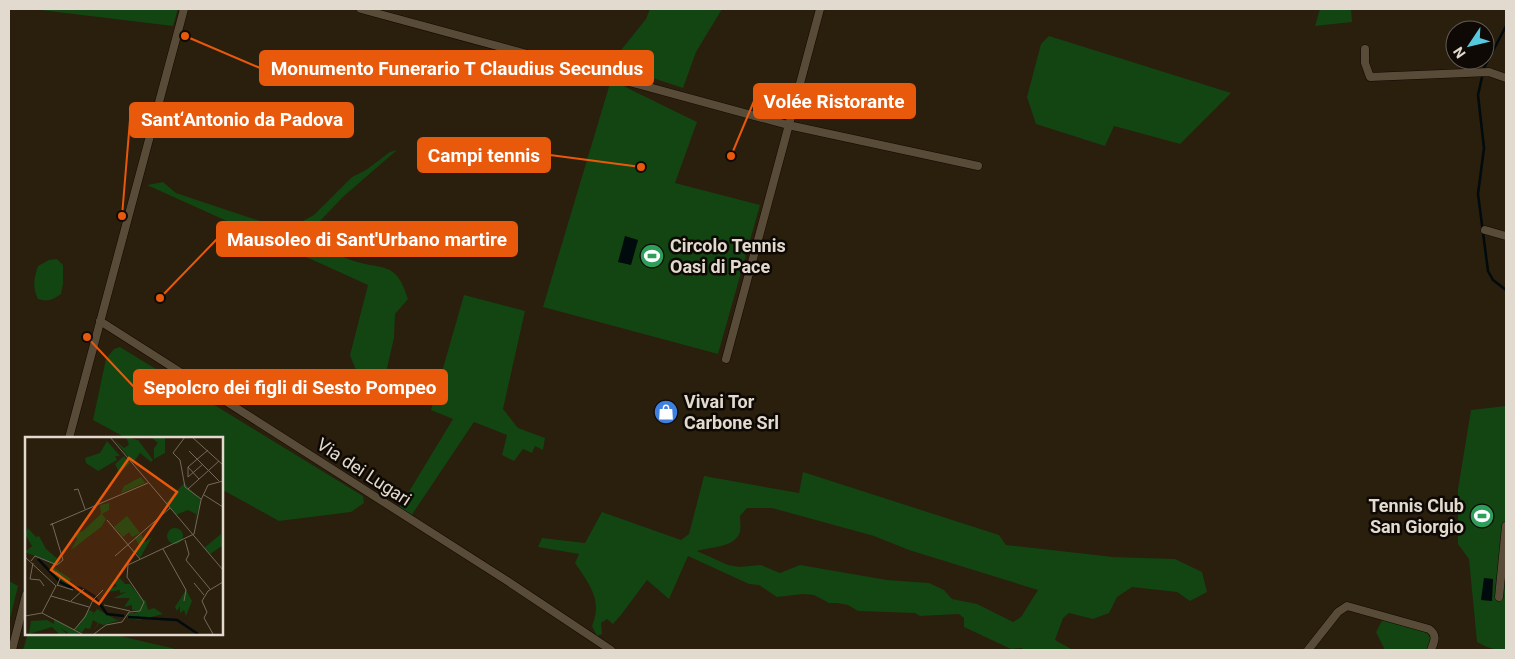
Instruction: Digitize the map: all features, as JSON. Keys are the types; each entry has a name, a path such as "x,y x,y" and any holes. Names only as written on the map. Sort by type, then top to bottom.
{"street":[{"path":"68,437 184,9"},
{"path":"362,9 788,125 978,166"},
{"path":"726,359 820,9"},
{"path":"1365,49 1365,62 1370,77 1489,72 1506,78"},
{"path":"1485,230 1506,236"},
{"name":"Via dei Lugari","path":"100,321 509,582 611,650"},
{"path":"1499,597 1506,526"},
{"path":"12,650 25,600"},
{"path":"1308,650 1338,612 1347,606 1432,630 1435,638 1431,650"}],"green space":[{"path":"32,9 178,9 173,26"},
{"path":"650,9 722,9 696,52 683,88 610,64 646,19"},
{"path":"1320,9 1351,9 1352,22 1315,26"},
{"path":"1049,36 1231,93 1180,144 1114,126 1105,146 1036,124 1027,97 1041,44"},
{"name":"Circolo Tennis Oasi di Pace","path":"611,80 697,122 675,183 760,205 718,354 543,307"},
{"path":"397,150 344,196 318,223 314,234 317,240 347,258 393,272 403,286 408,299 395,314 394,338 384,381 377,386 355,368 350,355 368,285 147,185 163,182 176,193 266,223 294,226 314,215 352,177 366,170 390,152"},
{"path":"57,259 63,265 61,294 50,300 38,299 34,282 38,266 49,260"},
{"path":"464,295 525,311 503,409 518,428 545,438 543,450 535,446 532,453 523,449 514,461 502,455 507,435 474,422 411,516 399,508 453,419 431,410"},
{"path":"120,347 363,496 364,503 351,512 279,521 222,490 222,437 124,437 93,420 106,359 114,349"},
{"name":"Tennis Club San Giorgio","path":"1506,406 1506,650 1498,650 1477,642 1469,559 1458,544 1458,489 1471,410"},
{"path":"803,472 999,535 1006,545 1113,557 1175,559 1202,572 1207,592 1190,601 1177,592 1132,587 1117,597 1109,613 1093,619 1069,613 1063,618 1055,640 1073,650 1024,650 1022,648 1011,649 964,627 964,618 959,614 920,616 915,613 858,611 848,605 829,603 814,595 803,594 777,597 759,585 749,584 688,556 669,599 647,580 613,624 607,619 601,623 602,634 597,636 592,626 596,608 593,593 575,563 579,554 538,547 542,538 585,543 602,512 681,540 689,534 704,476 799,493","holes":["747,508 772,508 874,536 909,550 1038,590 1021,617 1013,622 977,604 952,599 944,590 929,583 887,580 800,565 780,573 761,565 739,567 728,565 697,551 721,546 733,541 740,532 740,516"]},
{"path":"9,581 18,586 9,623"},
{"path":"1384,617 1432,630 1429,650 1385,650 1376,632"},
{"path":"28,634 111,634 180,650 23,650"}],"shaded area":[{"path":"625,236 638,240 631,265 618,262"},
{"path":"1484,578 1493,579 1492,601 1481,600"}],"waterway":[{"path":"1506,26 1484,68 1478,95 1484,148 1478,194 1488,271 1493,280 1506,290"}],"place":[{"name":"Monumento Funerario T Claudius Secundus","path":"185,36"},
{"name":"Volée Ristorante","path":"731,156"},
{"name":"Campi tennis","path":"641,167"},
{"name":"Sant‘Antonio da Padova","path":"122,216"},
{"name":"Circolo Tennis Oasi di Pace","path":"652,256"},
{"name":"Mausoleo di Sant'Urbano martire","path":"160,298"},
{"name":"Sepolcro dei figli di Sesto Pompeo","path":"87,337"},
{"name":"Vivai Tor Carbone Srl","path":"666,412"},
{"name":"Tennis Club San Giorgio","path":"1482,516"}]}
